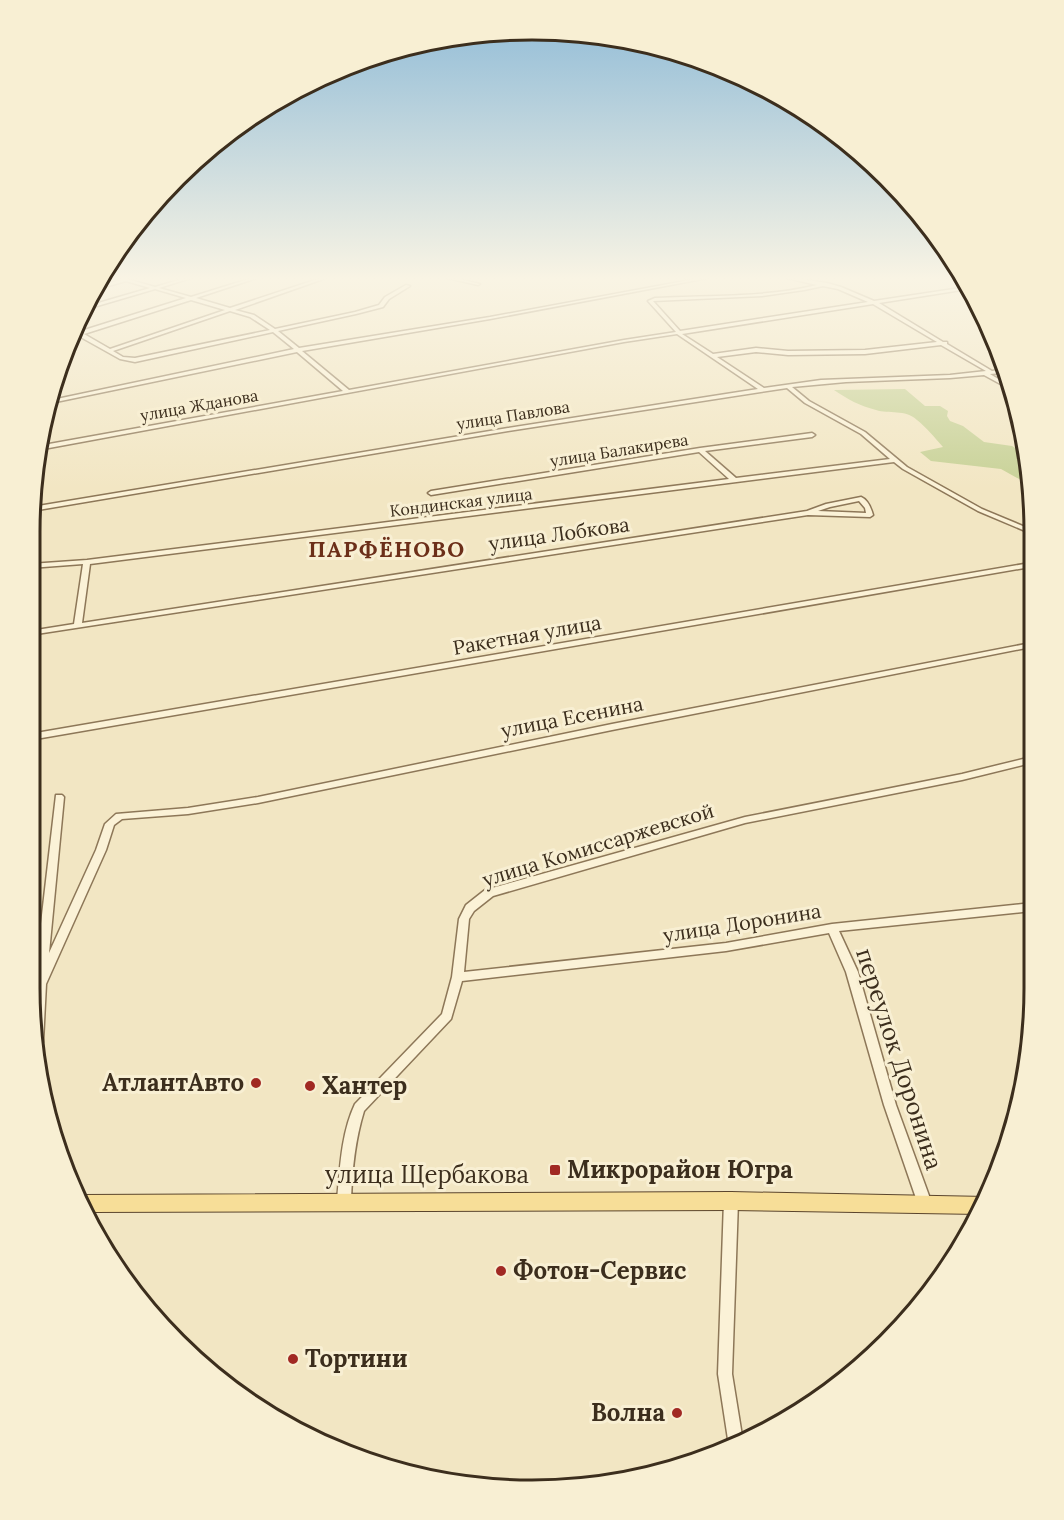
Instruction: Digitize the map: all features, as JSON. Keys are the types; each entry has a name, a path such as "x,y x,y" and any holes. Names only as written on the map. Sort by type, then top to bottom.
{"main road":[{"name":"улица Щербакова","path":"90,1203 731,1201 973,1205"}],"street":[{"path":"103,348 122,358 135,360 191,348"},
{"path":"108,351 117,348"},
{"path":"296,348 348,392"},
{"path":"58,400 311,348"},
{"name":"улица Жданова","path":"48,446 594,348"},
{"path":"700,348 763,390"},
{"path":"712,356 756,350 788,354 865,352 901,348"},
{"path":"952,348 1000,382"},
{"name":"улица Павлова","path":"42,507 488,432 788,386 925,379 996,372"},
{"path":"788,386 807,402 863,433 896,460 952,495 1024,528"},
{"name":"улица Балакирева","path":"431,493 471,489 700,450 812,435"},
{"path":"700,450 734,480"},
{"name":"Кондинская улица","path":"40,565 87,562 896,460"},
{"name":"улица Лобкова","path":"40,631 807,513 828,505 861,499 870,515 834,516 807,513"},
{"path":"78,624 87,562"},
{"name":"Ракетная улица","path":"40,735 1024,567"},
{"name":"улица Есенина","path":"40,984 101,850 110,824 119,816 188,812 258,801 612,727 1024,646"},
{"name":"улица Комиссаржевской","path":"344,1201 347,1158 358,1108 447,1016 458,977 464,919 470,908 489,893 745,820 962,777 1024,762"},
{"path":"40,984 59,796"},
{"name":"улица Доронина","path":"458,977 726,947 832,928 1024,908"},
{"name":"переулок Доронина","path":"832,928 852,972 890,1105 925,1204"},
{"path":"731,1201 725,1374 735,1435"}],"green space":[{"path":"905,389 925,406 940,406 948,411 947,416 950,421 963,426 984,442 1016,449 1020,480 1001,469 931,461 920,452 943,447 924,426 912,417 907,414 870,408 834,390"}],"place":[{"name":"АтлантАвто","path":"256,1083"},
{"name":"Хантер","path":"310,1086"},
{"name":"Микрорайон Югра","path":"555,1170"},
{"name":"Фотон-Сервис","path":"501,1271"},
{"name":"Тортини","path":"293,1359"},
{"name":"Волна","path":"677,1413"}],"district":[{"name":"ПАРФЁНОВО","path":"387,549"}]}
